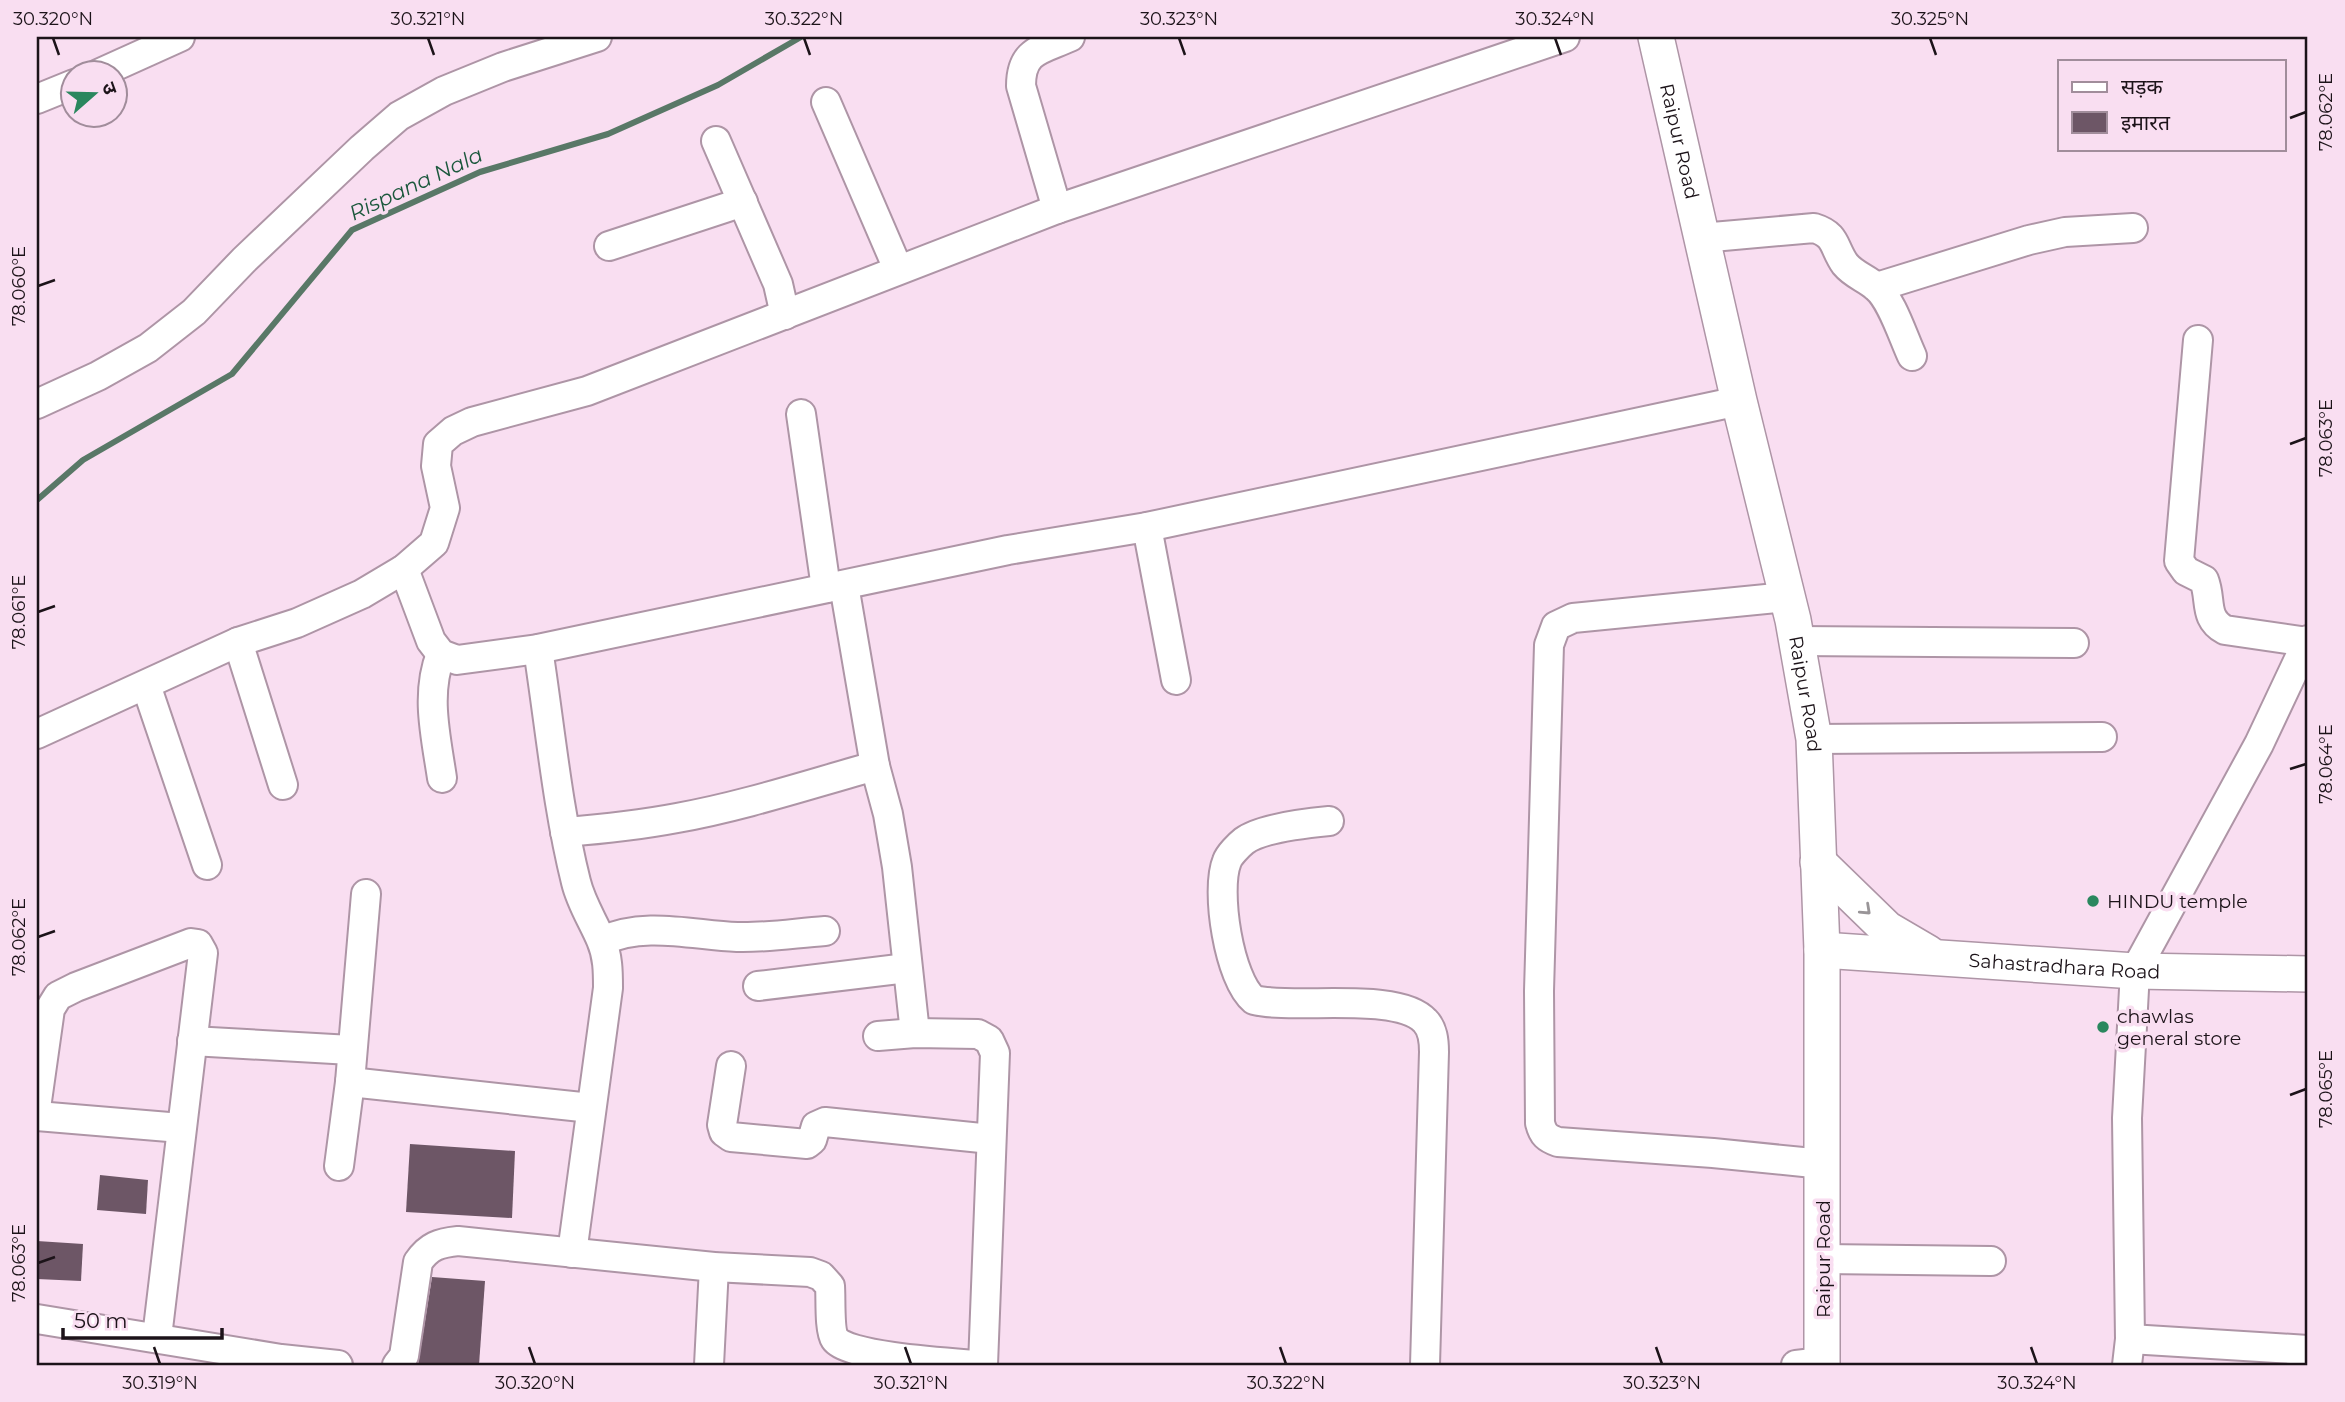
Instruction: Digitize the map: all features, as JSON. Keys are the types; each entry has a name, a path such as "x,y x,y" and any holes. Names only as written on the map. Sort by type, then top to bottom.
{"main road":[{"name":"Raipur Road","path":"1656,37 1796,641 1814,739 1822,950 1823,1259 1813,1364"},
{"path":"1818,862 1887,929 1934,956"},
{"name":"Sahastradhara Road","path":"1822,950 2135,971 2308,974"}],"street":[{"path":"129,60 180,37"},
{"path":"37,404 98,376 148,348 194,312 244,260 362,148 400,116 444,91 491,72 597,37"},
{"path":"1057,209 1021,86 1021,69 1030,54 1070,37"},
{"path":"37,734 239,642 297,623 362,594 404,569 434,543 445,508 436,466 438,444 453,431 472,422 587,391 1057,209 1565,37"},
{"path":"37,99 60,90"},
{"path":"826,102 898,269"},
{"path":"716,141 778,285 785,315"},
{"path":"609,246 743,202"},
{"path":"1702,238 1814,228 1824,231 1833,239 1844,262 1855,274 1877,287 1886,299 1912,356"},
{"path":"1877,287 1991,251 2065,232 2133,228"},
{"path":"2198,340 2179,561 2186,571 2204,580 2208,589 2210,614 2215,625 2225,630 2308,641 2259,744 2135,971 2127,1118 2128,1352 2308,1350"},
{"path":"404,569 431,641 441,654 457,660 538,649 1008,550 1147,527 1739,401"},
{"path":"801,414 835,587 888,814 897,867 915,1033"},
{"path":"1147,527 1176,680"},
{"path":"1786,597 1573,618 1556,626 1549,645 1539,990 1540,1123 1548,1139 1558,1143 1713,1153 1823,1164"},
{"path":"1796,641 2074,643"},
{"path":"239,642 283,785"},
{"path":"538,649 565,832 576,884 602,941 607,963 608,988 572,1253"},
{"path":"441,654 432,690 442,778"},
{"path":"146,685 207,865"},
{"path":"1814,739 2102,737"},
{"path":"565,832 615,828 680,817 875,765"},
{"path":"1329,821 1287,826 1245,840 1227,859 1221,884 1229,945 1233,967 1244,991 1254,1000 1379,1005 1406,1010 1423,1019 1430,1027 1434,1052 1425,1365"},
{"path":"339,1166 350,1082 366,894"},
{"path":"602,941 616,934 635,930 739,937 825,931"},
{"path":"37,1101 50,1009 58,996 191,943 198,944 202,953 157,1337"},
{"path":"758,986 907,968"},
{"path":"878,1036 915,1033 978,1034 989,1040 995,1053 983,1365"},
{"path":"192,1041 351,1050"},
{"path":"730,1066 722,1125 724,1132 731,1137 807,1144 812,1140 816,1126 825,1122 991,1139"},
{"path":"350,1082 592,1108"},
{"path":"37,1116 181,1128"},
{"path":"397,1365 404,1356 418,1262 427,1249 458,1241 714,1267 810,1272 821,1276 831,1286 832,1335 844,1347 897,1362 977,1365"},
{"path":"1823,1259 1991,1261"},
{"path":"709,1365 714,1267"},
{"path":"37,1319 281,1359 338,1365"}],"building":[{"path":"410,1144 515,1151 512,1218 406,1212"},
{"path":"100,1175 148,1180 146,1214 97,1210"},
{"path":"37,1241 83,1244 81,1281 37,1279"},
{"path":"432,1277 485,1281 479,1365 418,1365"}],"waterway":[{"name":"Rispana Nala","path":"37,500 83,460 232,374 352,230 480,172 608,134 718,85 801,37"}],"place":[{"name":"HINDU temple","path":"2093,901"},
{"name":"chawlas general store","path":"2103,1027"}]}
